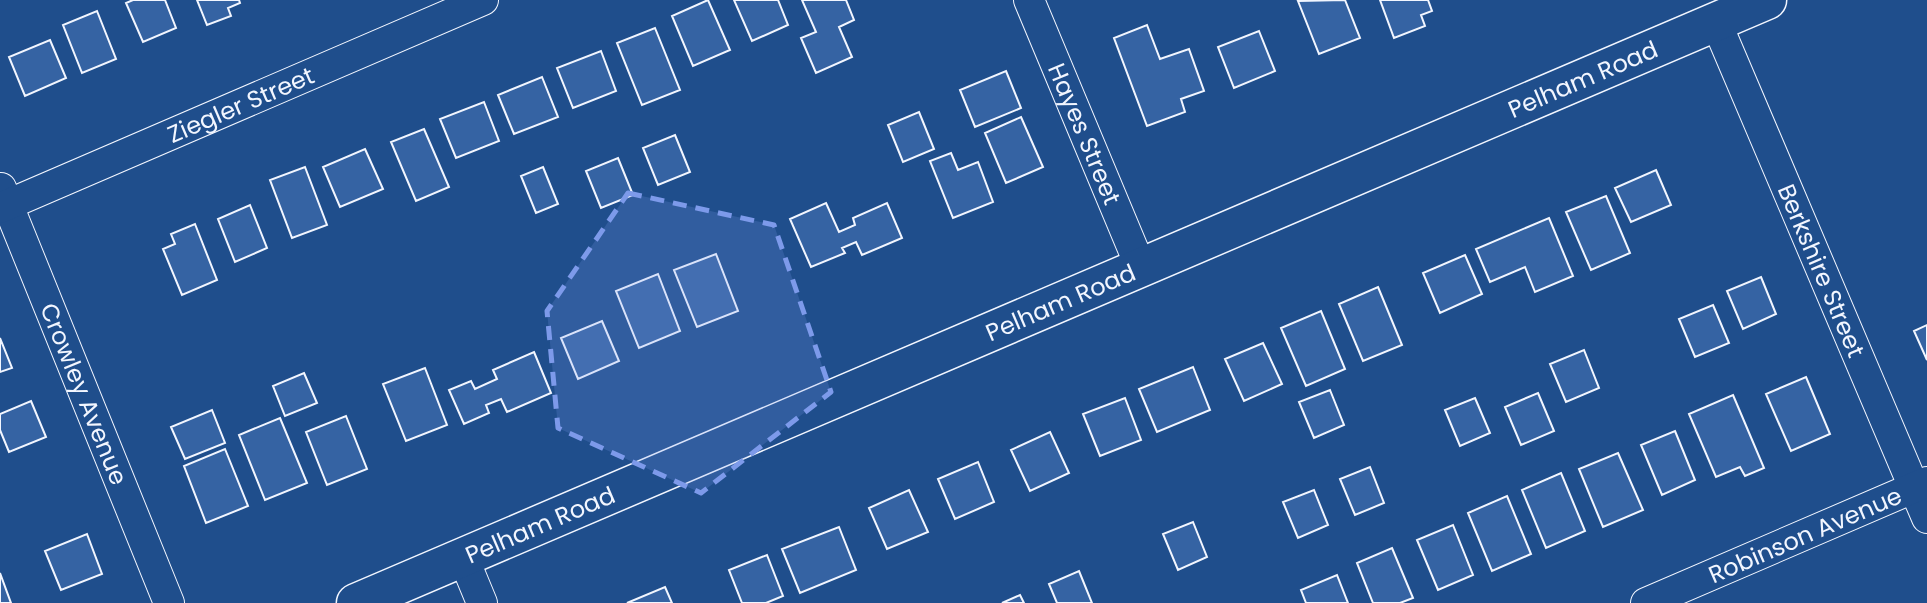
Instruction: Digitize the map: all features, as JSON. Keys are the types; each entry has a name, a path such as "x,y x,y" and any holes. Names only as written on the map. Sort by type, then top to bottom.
{"main road":[{"name":"Pelham Road","path":"356,603 1767,0"}],"street":[{"name":"Ziegler Street","path":"2,199 483,0"},
{"name":"Hayes Street","path":"1029,0 1141,268"},
{"name":"Berkshire Street","path":"1716,22 1921,485 1927,518"},
{"name":"Crowley Avenue","path":"2,199 169,603"},
{"name":"Robinson Avenue","path":"1646,603 1921,485"},
{"path":"463,557 482,603"}],"highlighted area":[{"path":"628,193 774,225 831,392 701,493 558,428 547,311"}],"building":[{"path":"133,0 165,0 176,28 143,42 126,3"},
{"path":"197,0 239,0 240,3 228,8 231,16 207,25"},
{"path":"708,0 730,50 693,66 672,16"},
{"path":"734,0 778,0 788,25 752,41"},
{"path":"802,0 846,0 854,20 839,27 852,57 816,73 801,38 816,32"},
{"path":"1345,0 1360,38 1319,54 1298,1"},
{"path":"1380,0 1428,0 1432,11 1421,15 1425,26 1394,38"},
{"path":"97,11 116,59 82,73 63,25"},
{"path":"1147,25 1160,59 1189,49 1204,91 1181,99 1185,112 1147,126 1114,38"},
{"path":"655,28 680,90 642,105 617,43"},
{"path":"1259,31 1275,71 1234,88 1218,47"},
{"path":"50,40 66,78 25,96 9,57"},
{"path":"601,51 616,91 573,108 557,68"},
{"path":"1006,71 1021,108 975,127 960,90"},
{"path":"542,77 558,117 514,134 498,95"},
{"path":"484,102 499,141 456,158 440,119"},
{"path":"919,112 934,149 903,162 888,125"},
{"path":"1021,117 1043,167 1006,183 985,133"},
{"path":"424,129 449,187 416,201 391,142"},
{"path":"675,135 690,172 658,185 643,148"},
{"path":"365,149 383,189 340,207 323,167"},
{"path":"951,153 958,170 978,162 993,202 953,218 930,161"},
{"path":"618,158 633,195 601,208 586,171"},
{"path":"305,167 327,225 292,238 270,180"},
{"path":"543,167 558,204 536,213 521,176"},
{"path":"1656,170 1671,205 1631,222 1615,188"},
{"path":"1606,196 1630,253 1591,270 1566,212"},
{"path":"826,203 839,232 855,225 853,218 887,203 902,238 862,255 856,242 842,248 845,253 811,267 790,219"},
{"path":"250,205 267,248 235,262 218,219"},
{"path":"1549,218 1573,276 1535,292 1525,267 1490,282 1476,249"},
{"path":"195,224 217,280 182,295 163,249 175,244 171,234"},
{"path":"716,254 738,311 697,327 674,270"},
{"path":"1465,255 1482,294 1440,313 1423,273"},
{"path":"658,274 680,331 639,348 616,291"},
{"path":"1761,277 1776,314 1743,329 1727,291"},
{"path":"1378,287 1402,345 1363,361 1339,304"},
{"path":"1713,305 1729,343 1695,357 1679,319"},
{"path":"1321,311 1345,369 1306,386 1281,328"},
{"path":"602,321 619,361 578,379 561,338"},
{"path":"1927,325 1927,360 1914,331"},
{"path":"0,338 12,368 0,372"},
{"path":"1263,343 1282,384 1244,401 1225,359"},
{"path":"1584,350 1599,388 1566,402 1550,364"},
{"path":"534,352 551,393 507,412 501,399 486,405 489,413 464,424 449,390 471,381 475,389 497,379 493,370"},
{"path":"1193,367 1210,410 1157,432 1139,389"},
{"path":"425,368 447,425 406,441 383,384"},
{"path":"304,373 317,403 285,416 273,386"},
{"path":"1806,377 1830,434 1791,451 1766,394"},
{"path":"1330,390 1344,425 1314,438 1299,402"},
{"path":"1538,393 1554,431 1521,445 1505,407"},
{"path":"1733,395 1764,468 1745,476 1740,467 1716,477 1689,414"},
{"path":"1125,398 1141,440 1100,456 1083,414"},
{"path":"1475,398 1490,433 1460,446 1445,410"},
{"path":"31,401 46,437 9,452 0,430 0,414"},
{"path":"212,410 225,443 185,459 171,427"},
{"path":"346,416 367,469 327,485 306,432"},
{"path":"280,418 307,483 265,500 239,435"},
{"path":"1675,431 1695,480 1662,495 1641,445"},
{"path":"1050,432 1069,473 1030,491 1011,450"},
{"path":"225,449 248,506 206,523 184,466"},
{"path":"1618,453 1643,510 1603,527 1579,469"},
{"path":"978,462 994,502 955,519 938,479"},
{"path":"1370,467 1384,503 1355,515 1340,479"},
{"path":"1561,473 1585,531 1546,548 1522,490"},
{"path":"909,490 928,532 887,549 869,508"},
{"path":"1314,490 1328,525 1298,538 1283,502"},
{"path":"1507,496 1531,554 1492,571 1468,513"},
{"path":"1193,522 1207,557 1178,570 1163,534"},
{"path":"1453,525 1473,575 1438,590 1417,540"},
{"path":"839,527 856,570 800,593 782,549"},
{"path":"87,534 102,574 61,590 45,551"},
{"path":"1392,548 1413,598 1400,603 1373,603 1357,563"},
{"path":"767,555 783,596 766,603 742,603 729,570"},
{"path":"1079,571 1092,603 1057,603 1049,584"},
{"path":"0,573 11,603 0,603"},
{"path":"1337,575 1348,603 1306,603 1301,590"},
{"path":"665,587 672,603 627,603"},
{"path":"1020,595 1024,603 1002,603"}]}
